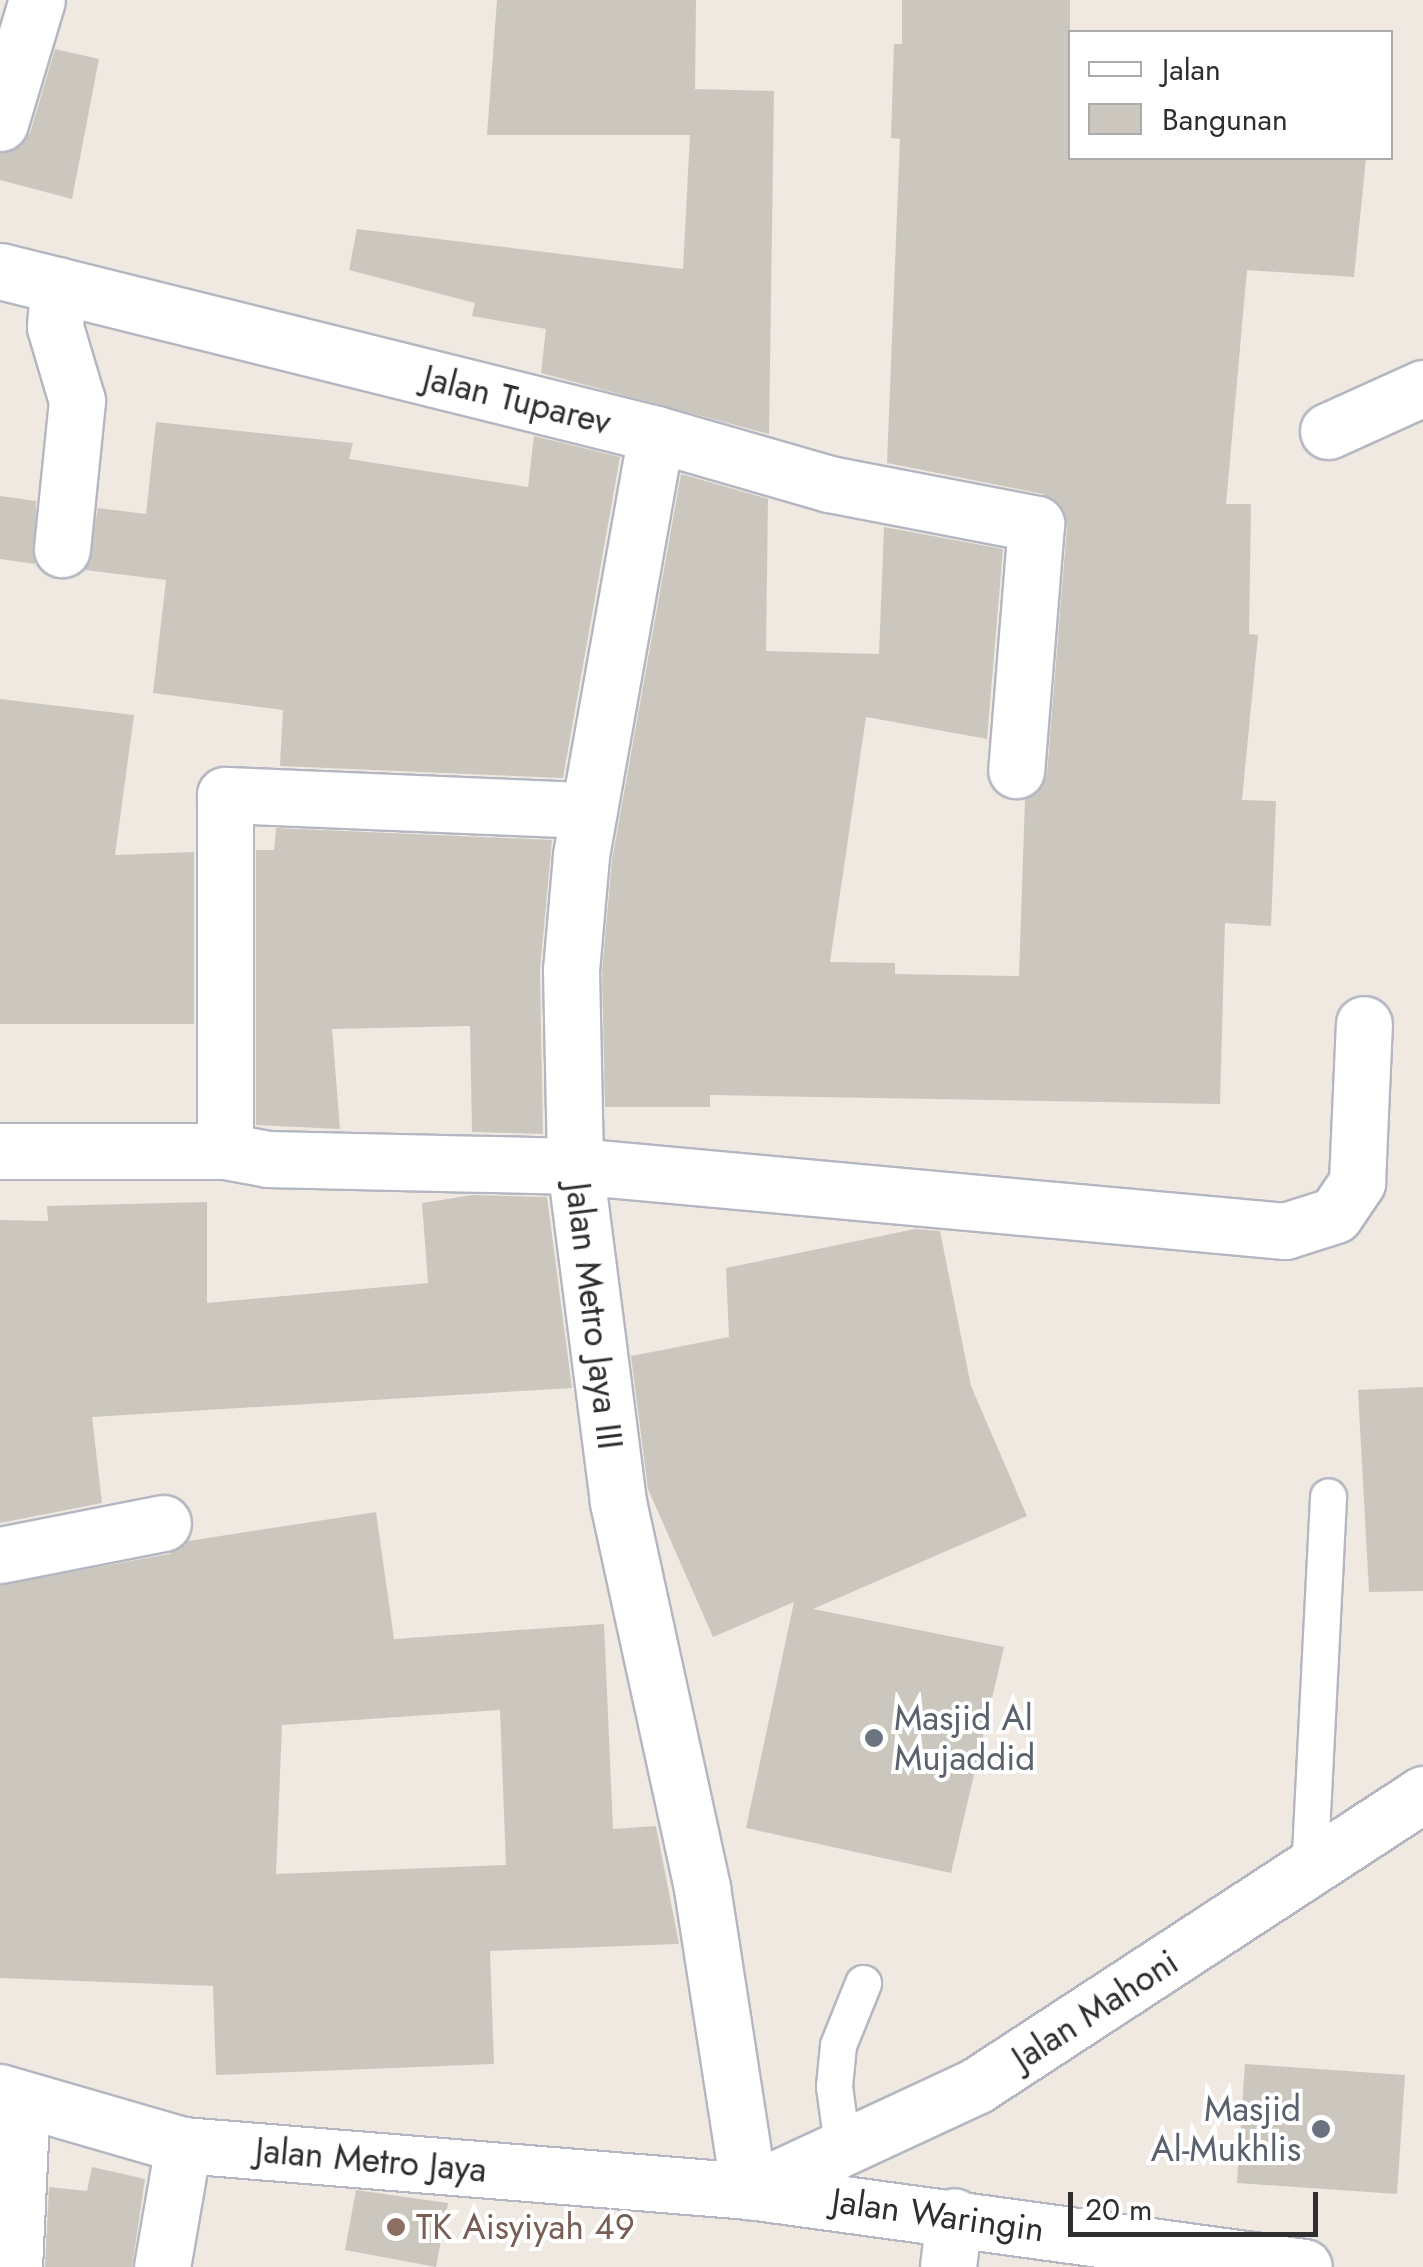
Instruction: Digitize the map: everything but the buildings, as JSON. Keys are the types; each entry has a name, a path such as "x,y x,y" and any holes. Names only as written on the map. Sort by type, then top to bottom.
{"street":[{"path":"0,123 37,0"},
{"name":"Jalan Tuparev","path":"0,271 656,434 829,484 1036,524 1016,770"},
{"path":"58,285 55,327 77,401 62,548"},
{"path":"1328,432 1423,388"},
{"name":"Jalan Metro Jaya III","path":"656,434 589,810 571,970 575,1166 618,1502 702,1888 749,2191"},
{"path":"225,1150 225,795 589,810"},
{"path":"0,1151 225,1150 268,1159 575,1166 1285,1230 1335,1215 1357,1182 1364,1024"},
{"path":"0,1555 163,1522"},
{"name":"Jalan Mahoni","path":"749,2191 842,2152 976,2086 1423,1794"},
{"path":"11,2095 14,2267"},
{"name":"Jalan Metro Jaya","path":"11,2095 184,2146 749,2191"},
{"path":"162,2267 184,2146"},
{"name":"Jalan Waringin","path":"749,2191 951,2241 1304,2267"}],"lane":[{"path":"1308,1872 1328,1496"},
{"path":"842,2152 834,2086 838,2045 863,1983"}],"place":[{"name":"Masjid Al Mujaddid","path":"874,1738"},
{"name":"Masjid Al-Mukhlis","path":"1321,2129"},
{"name":"TK Aisyiyah 49","path":"396,2227"}]}
